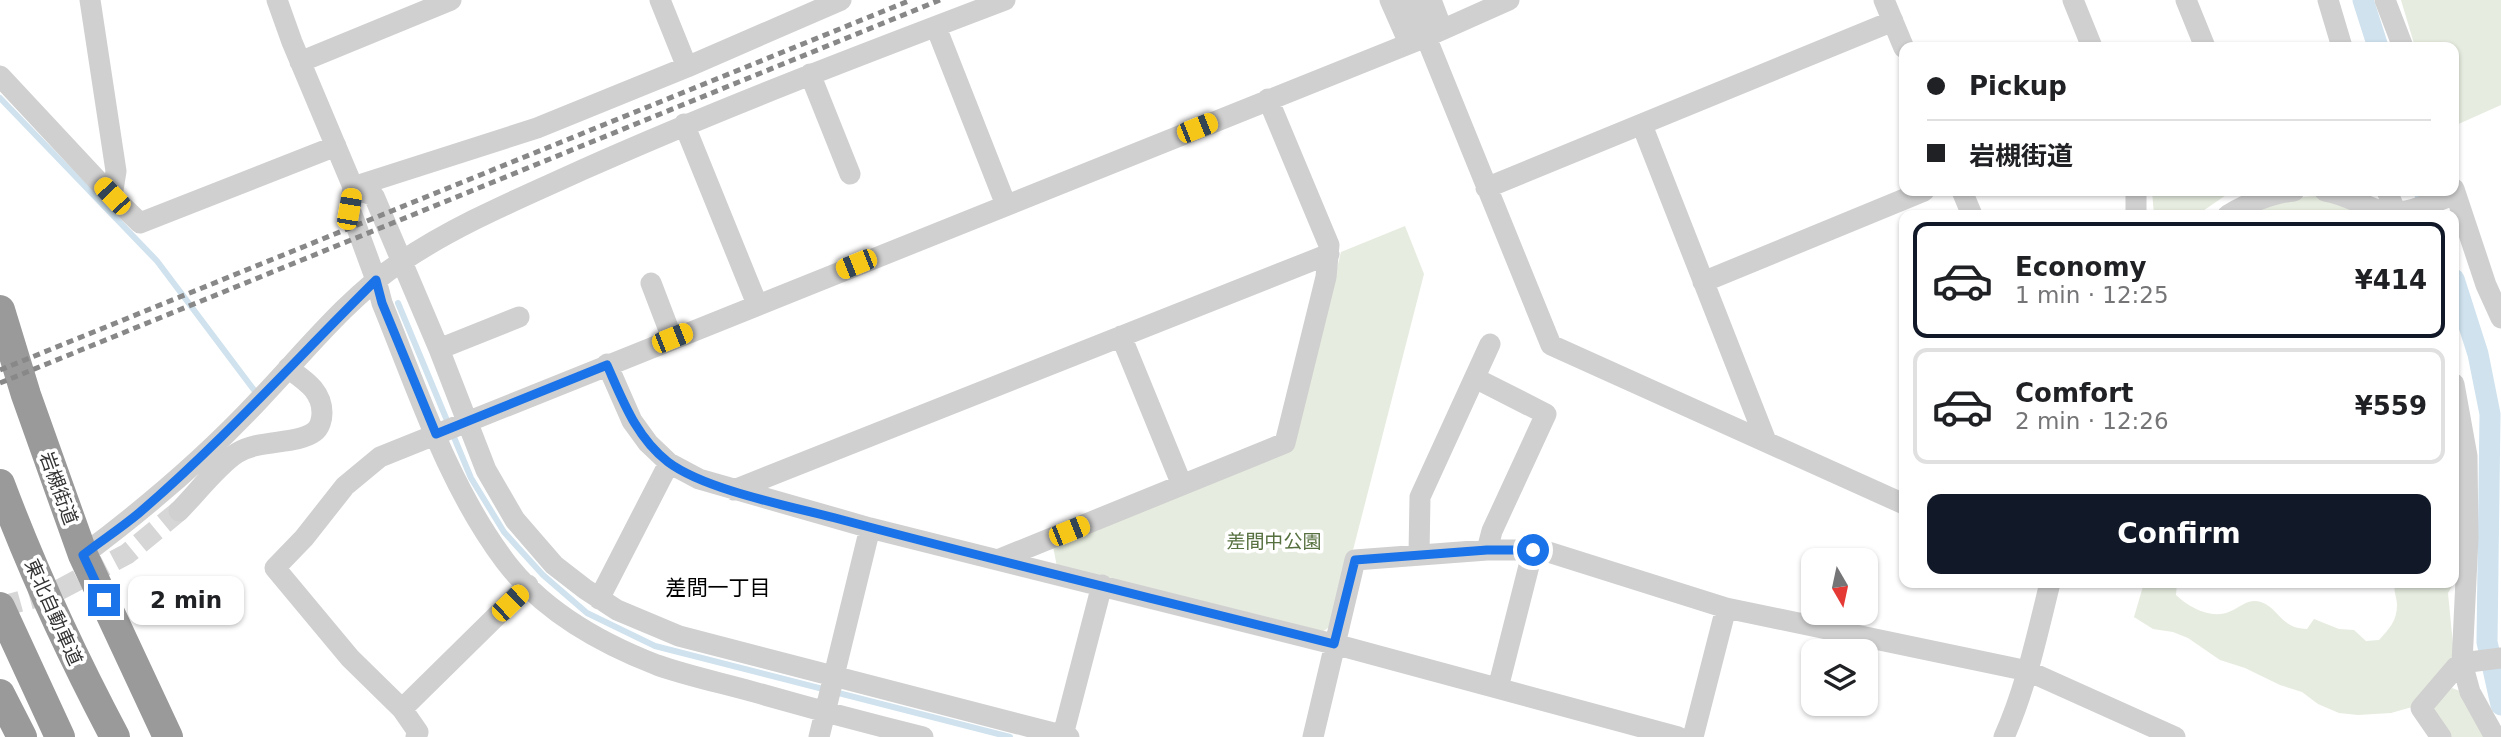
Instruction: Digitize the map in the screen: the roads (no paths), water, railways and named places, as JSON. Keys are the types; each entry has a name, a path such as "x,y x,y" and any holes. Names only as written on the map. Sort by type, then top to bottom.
{"highway":[{"name":"岩槻街道","path":"0,310 26,395 83,555 168,737"},
{"name":"東北自動車道","path":"0,484 22,542 72,656 115,737"},
{"path":"0,607 60,737"},
{"path":"0,694 22,737"}],"street":[{"path":"90,0 116,171 112,196"},
{"path":"277,0 300,62 354,187 349,209 382,303 458,483 507,563 565,618 599,638 658,665 923,737"},
{"path":"300,62 451,0"},
{"path":"660,0 687,67"},
{"path":"83,555 137,515 188,469 260,400 288,368 376,280 402,261 479,217 684,124 1004,0"},
{"path":"1390,0 1426,36"},
{"path":"1411,0 1551,345 1899,502"},
{"path":"1426,36 1431,0"},
{"path":"416,737 418,732 402,709 350,658 275,568 304,538 345,486 380,457 1426,36 1509,0"},
{"path":"1884,0 1902,42"},
{"path":"2073,0 2090,42"},
{"path":"2186,0 2203,42"},
{"path":"2329,0 2341,42"},
{"path":"2385,0 2401,42"},
{"path":"354,187 537,128 687,67 838,1"},
{"path":"1486,188 1893,21"},
{"path":"936,27 1006,205"},
{"path":"0,75 140,223 336,146"},
{"path":"810,75 850,174"},
{"path":"1000,559 1285,443 1326,277 1329,245 1268,99"},
{"path":"684,124 757,304"},
{"path":"1642,124 1766,442"},
{"path":"354,187 374,196 439,349 486,470 515,520 554,565 617,610 679,636 1066,736 1102,585"},
{"path":"1703,282 1912,196"},
{"path":"2239,210 2272,196"},
{"path":"2346,196 2378,210"},
{"path":"2391,196 2401,210"},
{"path":"2408,210 2446,196"},
{"path":"2459,215 2501,318"},
{"path":"734,491 1329,254"},
{"path":"651,283 672,338"},
{"path":"439,349 519,317"},
{"path":"1121,336 1182,485"},
{"path":"1419,554 1420,497 1490,344"},
{"path":"607,365 632,421 648,443 669,463 699,480 870,528 1334,644 1498,688 1624,730 1678,737"},
{"path":"179,511 234,454 252,446 303,437 315,432 320,426 322,416 318,394 312,386 288,368"},
{"path":"1475,379 1546,414 1492,531 1487,550"},
{"path":"2459,412 2467,456 2467,662 2470,692 2495,737"},
{"path":"599,599 669,463"},
{"path":"819,737 870,528"},
{"path":"1312,737 1355,560 1487,550 1542,550 1726,608 2028,671 2175,737"},
{"path":"1498,688 1533,550"},
{"path":"402,709 528,585"},
{"path":"2004,737 2028,671 2049,588"},
{"path":"1693,737 1726,608"},
{"path":"2441,737 2421,708 2456,667 2467,662 2501,658"}],"waterway":[{"path":"2363,0 2376,42"},
{"path":"0,98 157,261 254,390"},
{"path":"2426,196 2430,210"},
{"path":"2459,295 2478,354 2490,414 2487,642 2501,705"},
{"path":"398,303 471,478 504,532 543,575 587,613 655,646 1010,737"}],"tunnel":[{"path":"0,607 55,592 127,554 179,511"}],"railway":[{"path":"0,370 911,0"},
{"path":"0,383 940,0"}],"district":[{"name":"差間一丁目","path":"718,588"}],"park label":[{"name":"差間中公園","path":"1274,541"}]}
